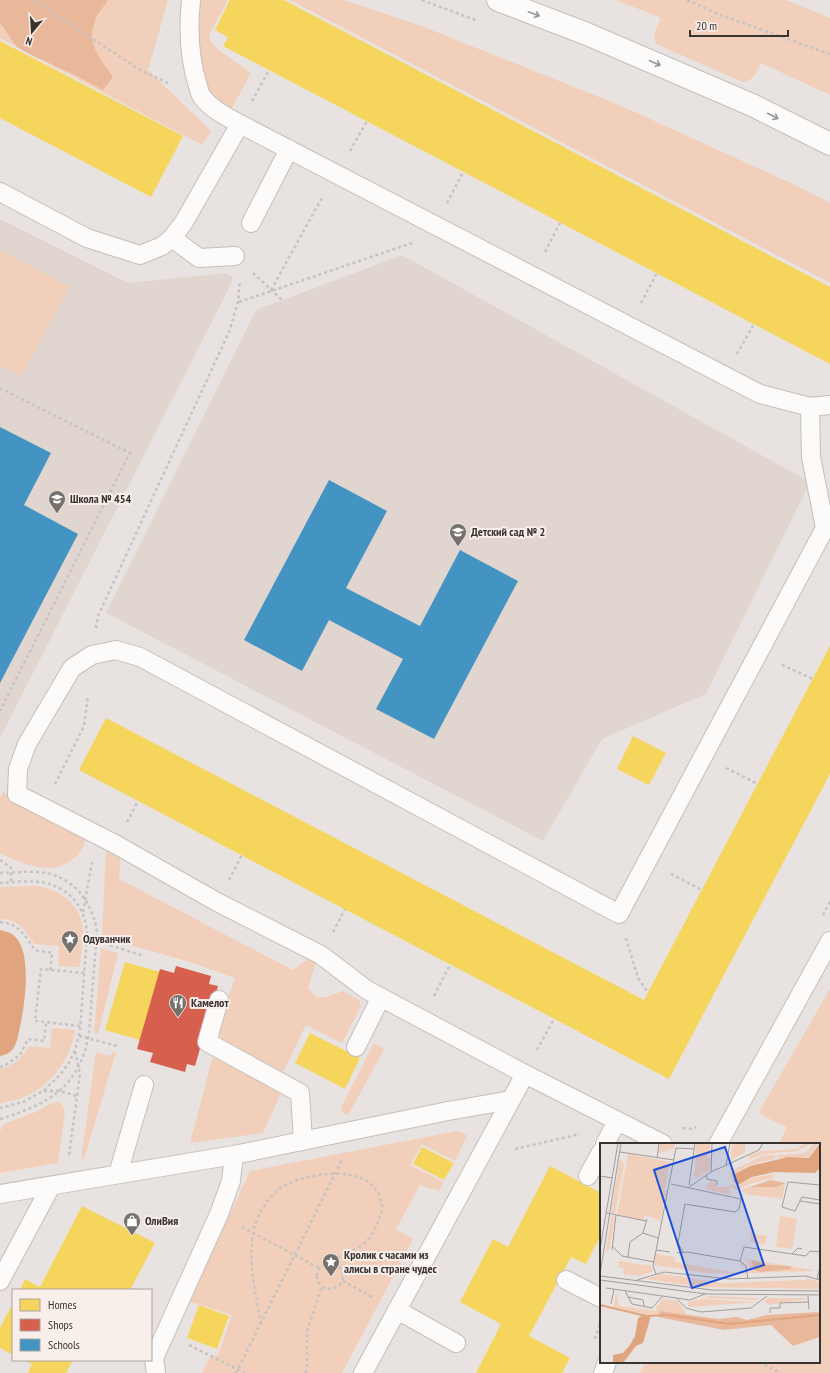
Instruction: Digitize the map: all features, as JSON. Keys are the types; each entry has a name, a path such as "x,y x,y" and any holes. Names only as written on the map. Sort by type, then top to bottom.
{"street":[{"path":"498,0 587,34 752,105 830,144"}],"lane":[{"path":"190,0 190,51 194,74 201,96 216,111 760,394 810,407 830,405"},
{"path":"0,192 87,238 140,255 162,246 172,238 184,222 240,124"},
{"path":"251,223 290,149"},
{"path":"172,238 199,258 235,256"},
{"path":"661,1143 615,1124 525,1074 367,990 321,955 217,902 97,834 17,794 18,769 27,744 72,668 92,655 116,650 140,657 619,914 825,528 811,457 810,407"},
{"path":"719,1143 830,941"},
{"path":"356,1047 381,997"},
{"path":"219,1000 207,1042 300,1093 303,1141"},
{"path":"363,1373 525,1074"},
{"path":"118,1174 144,1086"},
{"path":"0,1194 234,1155 448,1111 511,1100"},
{"path":"606,1143 615,1124"},
{"path":"588,1176 600,1154"},
{"path":"156,1373 154,1358 218,1214 231,1181 234,1155"},
{"path":"0,1281 51,1186"},
{"path":"566,1280 600,1297"},
{"path":"397,1310 456,1343"},
{"path":"603,1373 607,1363"}],"path":[{"path":"33,0 142,71 201,96"},
{"path":"687,0 720,15 830,54"},
{"path":"240,124 269,70"},
{"path":"271,290 328,187 338,174 367,121"},
{"path":"238,302 429,237 464,172"},
{"path":"532,275 560,222"},
{"path":"235,256 282,300"},
{"path":"43,808 84,726 98,616 229,332 238,302 240,287 240,272 235,256"},
{"path":"630,326 657,273"},
{"path":"725,376 754,324"},
{"path":"0,388 130,453 0,711"},
{"path":"758,653 813,679"},
{"path":"703,756 758,784"},
{"path":"83,912 97,834"},
{"path":"0,860 11,868 11,882"},
{"path":"647,861 702,890"},
{"path":"0,873 37,872 58,876 68,881 85,898 95,921 96,941 88,1038 78,1066 70,1080 51,1098 26,1111 0,1118"},
{"path":"0,882 46,883 61,888 78,904 87,923 79,1036 69,1063 60,1075 43,1091 23,1102 0,1108"},
{"path":"822,916 830,902"},
{"path":"619,914 638,978 648,992"},
{"path":"0,922 14,925 18,928 34,950 52,953 50,970"},
{"path":"87,938 141,955"},
{"path":"423,1019 450,965"},
{"path":"80,1026 35,1021 41,969 84,973"},
{"path":"525,1074 554,1019"},
{"path":"0,1067 4,1066 20,1055 28,1039 44,1041 46,1023"},
{"path":"79,1036 117,1046"},
{"path":"51,1186 68,1162 80,1074 75,1050"},
{"path":"43,1091 60,1091 76,1096"},
{"path":"481,1156 615,1124"},
{"path":"680,1128 693,1129 699,1126"},
{"path":"236,1373 356,1130"},
{"path":"260,1324 252,1266 251,1249 253,1232 261,1211 278,1191 288,1184 301,1179 335,1173 354,1175 373,1186 378,1192 381,1200 382,1211 370,1239 358,1248 339,1255 333,1262"},
{"path":"266,1240 319,1268"},
{"path":"333,1262 340,1266 344,1273 343,1281 337,1287 329,1289 322,1286 318,1280 317,1274 319,1268 325,1263 333,1262"},
{"path":"343,1281 397,1310"},
{"path":"306,1373 307,1331 322,1286"},
{"path":"165,1333 245,1373"},
{"path":"761,1363 781,1373"}],"shaded area":[{"path":"0,0 168,0 148,70 211,131 202,145 0,38"},
{"path":"0,0 108,0 96,18 92,37 93,44 99,57 113,77 103,90 17,47 0,23"},
{"path":"198,0 228,0 209,35 211,42 219,50 251,73 230,112 220,106 208,91 200,66 197,39"},
{"path":"290,0 344,0 424,27 624,107 797,186 830,203 830,283"},
{"path":"616,0 786,0 830,18 830,95 761,63 753,77 743,82 656,44 654,34 661,18"},
{"name":"Школа № 454","path":"0,219 128,283 226,273 233,278 0,738"},
{"path":"0,250 70,287 21,376 0,365"},
{"name":"Детский сад № 2","path":"402,255 810,482 706,694 602,739 543,841 106,613 256,310"},
{"path":"3,792 86,835 84,845 78,854 64,864 46,868 36,867 0,853 0,798"},
{"path":"106,846 121,854 119,879 293,970 309,958 316,963 308,988 316,997 327,997 343,991 359,1000 361,1006 342,1043 306,1025 283,1072 222,1040 217,1030 235,978 190,962 102,937"},
{"path":"39,886 55,891 69,900 79,913 83,930 80,967 58,966 59,946 34,944 28,934 17,923 0,919 0,887"},
{"path":"0,930 12,934 19,941 23,951 26,975 21,1022 15,1046 7,1054 0,1056"},
{"path":"101,948 118,953 98,1034 94,1033"},
{"path":"830,989 830,1373 640,1373 645,1363 820,1363 820,1143 779,1143 787,1127 765,1117 759,1112"},
{"path":"52,1028 75,1030 69,1051 58,1070 51,1079 34,1092 24,1097 0,1104 0,1069 17,1061 29,1046 50,1048"},
{"path":"374,1043 384,1049 347,1115 343,1113 341,1108"},
{"path":"113,1051 116,1052 84,1159 81,1159 96,1053 111,1056"},
{"path":"215,1056 283,1089 263,1133 190,1143 212,1059"},
{"path":"59,1102 64,1108 65,1112 58,1163 0,1173 0,1131 4,1124 38,1111 52,1103"},
{"path":"457,1131 462,1132 467,1136 455,1161 422,1144 410,1165 444,1182 439,1191 420,1185 396,1229 413,1239 342,1373 202,1373 209,1359 218,1355 232,1315 189,1301 250,1171"}],"building: Homes":[{"path":"230,0 284,0 830,287 830,364 223,46 228,37 215,30"},
{"path":"0,41 183,136 151,197 0,118"},
{"path":"830,646 830,774 669,1079 79,770 106,718 644,1000"},
{"path":"633,736 666,753 649,785 617,769"},
{"path":"125,962 160,972 140,1040 105,1030"},
{"path":"310,1033 360,1058 345,1089 295,1063"},
{"path":"422,1147 454,1163 444,1180 413,1164"},
{"path":"550,1166 600,1192 600,1237 586,1264 571,1257 529,1336 570,1358 562,1373 476,1373 501,1324 460,1302 493,1239 508,1247"},
{"path":"82,1206 155,1243 131,1289 20,1289 25,1279 40,1287"},
{"path":"12,1305 12,1354 0,1348 0,1328"},
{"path":"199,1305 229,1316 217,1349 187,1338"},
{"path":"26,1361 72,1361 66,1373 28,1373 32,1364"}],"building: Shops":[{"path":"176,966 211,976 209,984 218,986 195,1066 187,1064 185,1072 150,1062 153,1053 137,1049 160,969 174,973"}],"building: Schools":[{"path":"0,427 51,453 24,505 78,534 0,683"},
{"path":"329,480 387,511 346,588 420,626 460,550 518,581 434,739 376,709 403,659 329,620 302,671 244,640"}],"place":[{"name":"Школа № 454","path":"57,514"},
{"name":"Детский сад № 2","path":"458,547"},
{"name":"Одуванчик","path":"70,954"},
{"name":"Камелот","path":"178,1018"},
{"name":"ОлиВия","path":"132,1236"},
{"name":"Кролик с часами из алисы в стране чудес","path":"331,1277"}]}
